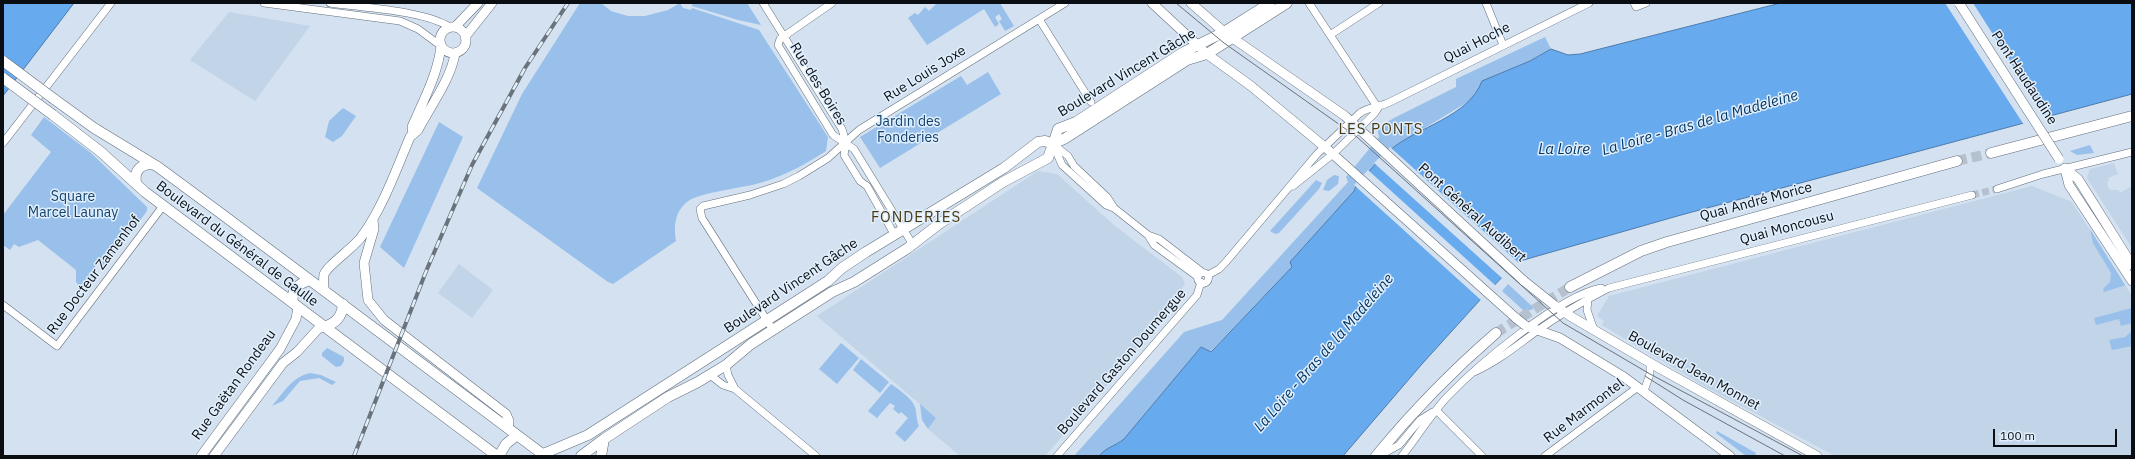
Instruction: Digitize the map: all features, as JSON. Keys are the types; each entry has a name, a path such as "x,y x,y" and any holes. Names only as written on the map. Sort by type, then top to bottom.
{"main road":[{"path":"413,134 412,127 440,56 440,35 452,27 478,3"},
{"path":"465,37 492,3"},
{"path":"1152,3 1207,54 1251,86 1344,164 1516,319 1560,338 1641,389 1730,456"},
{"name":"Pont Général Audibert","path":"1191,3 1228,35 1355,125 1537,292 1560,309"},
{"path":"1228,35 1270,3"},
{"path":"1228,35 1286,3"},
{"name":"Pont Haudaudine","path":"1959,3 2063,166"},
{"path":"441,46 447,52 455,53 464,47 465,37 462,30 452,27"},
{"name":"Boulevard Vincent Gâche","path":"581,456 604,439 675,393 726,365 738,353 832,292 859,279 913,245 939,224 990,191 1048,158 1058,129 1094,111 1198,45 1228,35"},
{"name":"Boulevard Vincent Gâche","path":"544,455 588,435 828,281 854,259 904,228 930,215 1004,168 1038,142 1046,141 1053,144 1064,139 1187,60 1207,54 1228,35"},
{"path":"295,305 292,294 296,287 324,274 330,265 345,255 356,244 373,220 413,134 418,130 454,62 455,53"},
{"name":"Boulevard du Général de Gaulle","path":"3,61 94,128 153,164 544,455"},
{"name":"Boulevard du Général de Gaulle","path":"3,78 101,152 136,182 141,189 498,456"},
{"path":"1991,153 2132,116"},
{"name":"Quai André Morice","path":"1570,287 1641,251 1668,242 1957,161"},
{"name":"Boulevard du Général de Gaulle","path":"136,182 135,177 138,169 144,164 153,164"},
{"path":"2063,166 2078,179 2132,265"},
{"path":"2063,166 2069,185 2132,281"},
{"path":"373,220 374,230 364,263 368,300 384,320 506,414 509,421 508,428"},
{"path":"324,274 324,290"},
{"name":"Boulevard du Général de Gaulle","path":"324,327 338,319 342,312 343,304"},
{"name":"Rue Gaëtan Rondeau","path":"201,456 280,349 296,318 295,305"},
{"name":"Boulevard Jean Monnet","path":"1560,309 1650,363 1818,456"},
{"name":"Rue Gaëtan Rondeau","path":"214,456 283,363 297,352 318,329 324,327"},
{"path":"1376,456 1406,419 1438,385 1496,334"},
{"path":"498,456 506,444 518,435"},
{"path":"601,456 604,439"}],"street":[{"path":"3,143 111,3"},
{"path":"264,3 400,21 418,29 441,46"},
{"path":"330,3 408,14 441,22 452,27"},
{"name":"Rue des Boires","path":"763,3 842,129 846,143 844,154 860,181 867,186 894,234"},
{"path":"784,36 832,3"},
{"name":"Rue Louis Joxe","path":"766,321 702,218 700,209 703,206 750,195 783,184 828,158 859,130 1065,3"},
{"path":"1309,3 1378,108"},
{"path":"1330,36 1379,3"},
{"path":"1486,3 1504,45"},
{"name":"Quai Hoche","path":"1329,151 1355,125 1378,108 1589,3"},
{"path":"1634,3 1636,7 1646,3"},
{"path":"1039,19 1091,102"},
{"name":"Rue des Boires","path":"784,36 780,39 778,45 780,50 833,135 854,149 904,228 913,245"},
{"path":"1053,144 1062,165 1106,205 1114,208 1148,235 1154,245 1202,276"},
{"name":"Boulevard Gaston Doumergue","path":"1057,456 1197,294 1202,276 1219,269 1290,189 1315,157 1329,151"},
{"path":"1997,188 2063,166 2132,152"},
{"path":"867,186 873,178"},
{"name":"Quai Moncousu","path":"1560,309 1577,307 1588,299 1609,288 1972,195"},
{"name":"Rue Docteur Zamenhof","path":"3,306 57,346 164,206"},
{"name":"Quai Moncousu","path":"1560,309 1573,300 1599,288 1609,288"},
{"path":"1588,299 1587,310 1594,330"},
{"path":"1402,456 1436,410 1484,361 1517,341 1532,327 1560,309"},
{"path":"766,321 773,330"},
{"name":"Rue Marmontel","path":"1545,456 1648,383 1650,363"},
{"path":"726,365 728,375 735,389"},
{"path":"710,375 723,385 735,389 813,455"},
{"path":"1379,456 1399,445 1420,420 1436,410"},
{"path":"1436,410 1482,456"}],"shaded area":[{"path":"229,12 310,26 255,101 190,60"},
{"path":"2114,163 2118,174 2108,178 2107,184 2110,190 2119,190 2120,193 2132,186 2132,248 2087,178 2090,169"},
{"path":"1038,171 1057,174 1115,226 1182,277 1185,283 1179,294 1120,370 1045,456 960,456 928,429 936,418 817,316"},
{"path":"2032,186 2072,202 2132,296 2132,456 1835,456 1706,387 1602,325 1604,321 1597,316 1609,296"},
{"path":"459,264 493,290 472,318 438,293"}],"green space":[{"path":"580,3 601,3 611,11 628,16 645,16 668,10 680,3 683,8 691,10 692,8 759,30 828,137 826,151 796,169 780,176 755,184 711,193 687,202 677,215 675,225 676,241 613,284 608,282 477,188 522,94"},
{"path":"692,3 747,3 761,25 738,20 692,6"},
{"path":"937,3 1000,3 1014,26 1005,31 999,21 1002,19 999,14 995,17 999,24 995,27 984,9 927,45 908,18 915,13 918,15 925,7 929,11"},
{"path":"1545,37 1551,49 1530,61 1483,81 1480,89 1471,100 1390,149 1290,262 1292,267 1210,352 1201,347 1124,439 1105,450 1099,456 1074,456 1184,332 1222,320 1348,182 1346,177 1379,137 1377,128 1456,87 1456,79"},
{"name":"Jardin des Fonderies","path":"988,72 1001,94 880,168 860,137 961,76 967,85"},
{"path":"343,108 356,116 342,136 333,142 325,137 329,121"},
{"name":"Square Marcel Launay","path":"44,117 91,153 147,207 147,211 105,268 98,263 89,275 95,280 85,293 76,282 76,270 38,240 19,247 14,244 10,250 3,245 3,215 51,152 31,135"},
{"path":"439,122 463,137 404,268 380,247"},
{"path":"2090,145 2094,153 2077,155 2070,151"},
{"path":"1334,175 1339,176 1338,184 1329,191 1323,190 1327,180"},
{"path":"1316,180 1322,183 1319,189 1279,233 1275,234 1270,231"},
{"path":"2090,229 2126,285 2104,292 2103,289 2110,282 2111,273 2093,243"},
{"path":"1508,284 1534,308 1531,310 1523,310 1502,291"},
{"path":"2132,308 2132,323 2121,326 2119,319 2096,325 2094,318"},
{"path":"2132,331 2132,346 2112,350 2109,340 2125,337"},
{"path":"841,343 859,358 837,384 819,369"},
{"path":"327,348 344,357 344,361 341,366 336,367 322,356 322,353"},
{"path":"861,359 889,382 880,393 853,370"},
{"path":"310,373 321,375 336,382 332,385 319,378 300,381 283,401 272,406 293,382"},
{"path":"891,384 908,397 916,409 919,426 905,442 895,433 908,418 901,412 899,414 893,409 895,406 890,403 877,418 868,411"},
{"path":"920,404 936,418 928,429 922,420"},
{"path":"1717,431 1756,453 1755,456 1746,456 1716,433"}],"water":[{"path":"3,3 74,3 3,96"},
{"name":"La Loire","path":"1781,3 2132,3 2132,94 1681,215 1520,261 1514,265 1480,300 1422,364 1343,456 1099,456 1105,450 1124,439 1201,347 1211,352 1292,267 1290,262 1354,191 1356,186 1381,158 1401,142 1454,113 1466,104 1482,81 1530,61 1551,49 1568,55 1580,54"}],"pier":[{"path":"1945,3 1973,3 2047,119 2024,125"},
{"path":"1390,147 1520,264 1503,279 1374,163"},
{"path":"1368,170 1496,286 1482,301 1354,185"}],"tunnel":[{"path":"1957,161 1991,153"},
{"path":"1972,195 1997,189"},
{"path":"1496,333 1570,287"}],"tram line":[{"path":"1176,3 1224,43 1357,137 1563,323 1650,374 1803,456"},
{"path":"1645,376 1683,400 1785,456"}],"railway":[{"path":"354,456 427,269 472,165 525,68 568,3"}],"district":[{"name":"LES PONTS","path":"1381,130"},
{"name":"FONDERIES","path":"916,218"}],"water label":[{"name":"La Loire - Bras de la Madeleine","path":"1700,123"},
{"name":"La Loire - Bras de la Madeleine","path":"1324,353"}]}
